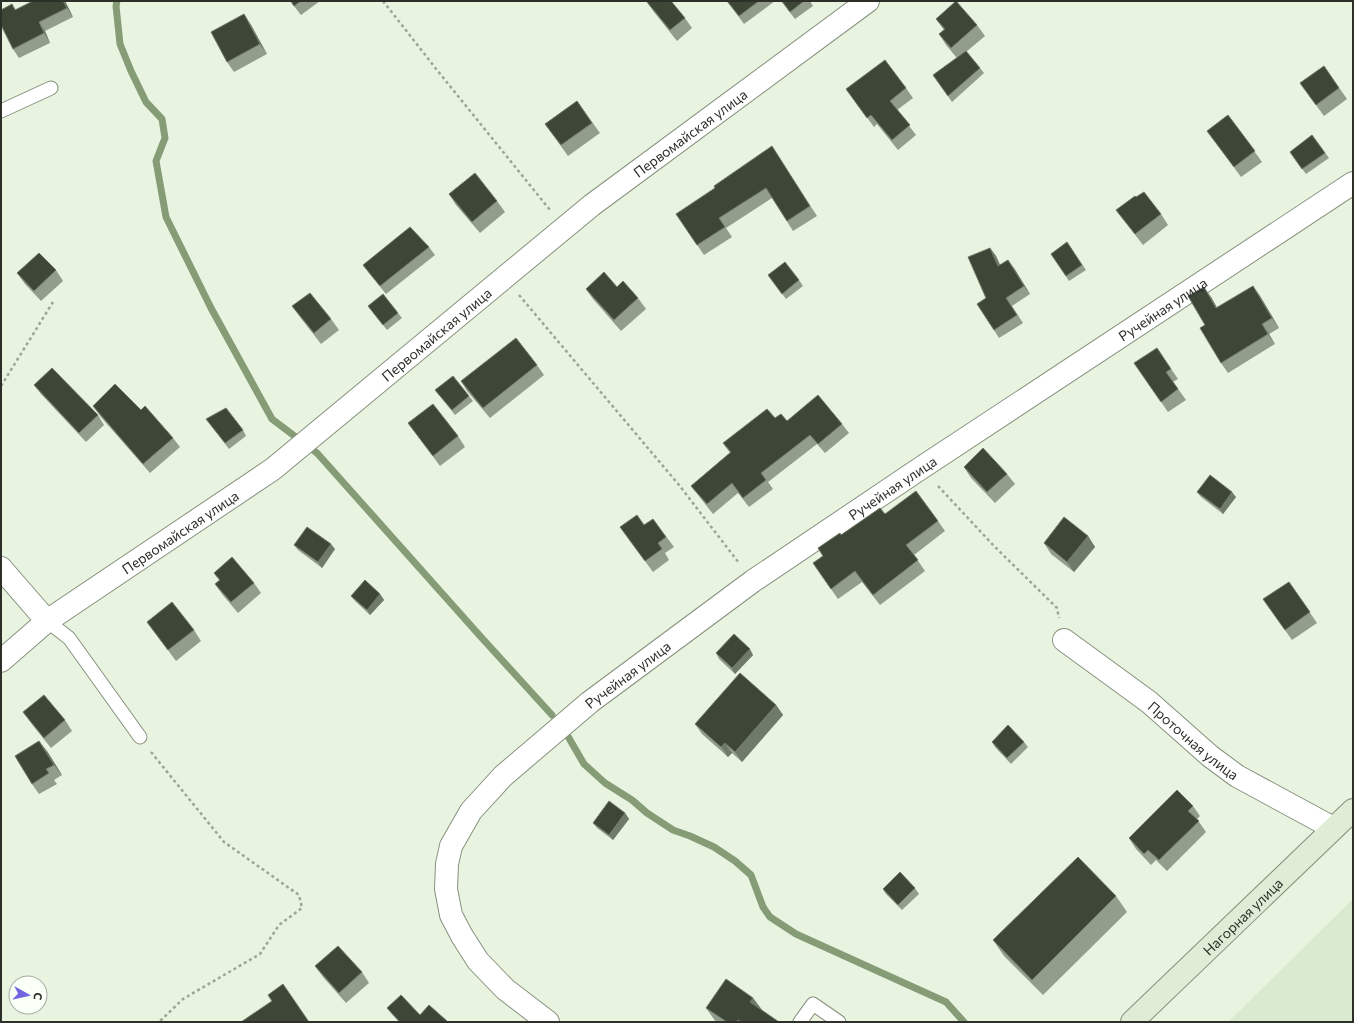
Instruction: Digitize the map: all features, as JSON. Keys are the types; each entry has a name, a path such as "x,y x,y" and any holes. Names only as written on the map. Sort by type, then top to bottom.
{"main road":[{"name":"Нагорная улица","path":"1132,1022 1353,810"}],"street":[{"name":"Первомайская улица","path":"1,661 47,621 273,469 592,205 868,1"},
{"name":"Ручейная улица","path":"548,1022 505,989 478,961 451,915 446,889 447,864 451,846 471,811 503,776 590,702 753,581 921,468 1353,183"},
{"path":"1,568 47,621"},
{"name":"Проточная улица","path":"1064,640 1149,702 1210,756 1237,776 1333,828"}],"lane":[{"path":"1,111 51,88"},
{"path":"47,621 69,638 140,737"},
{"path":"800,1022 813,1004 839,1022"}],"path":[{"path":"383,1 564,228"},
{"path":"504,278 679,484 753,581"},
{"path":"1,386 53,302"},
{"path":"921,468 994,546 1057,608 1064,640"},
{"path":"140,737 224,842 299,895 302,908 279,925 260,954 183,999 159,1022"}],"shaded area":[{"path":"1353,899 1353,1022 1228,1022"}],"building":[{"path":"33,1 63,1 67,8 39,22 44,33 13,49 1,25 1,10 12,4 15,10"},
{"path":"291,1 301,1 294,6"},
{"path":"671,1 685,18 670,30 647,2"},
{"path":"727,1 759,1 739,16"},
{"path":"782,1 804,1 790,12"},
{"path":"956,1 977,25 951,48 939,34 945,29 936,19"},
{"path":"244,14 260,44 227,62 211,32"},
{"path":"966,51 980,68 948,96 933,75"},
{"path":"885,60 906,88 890,101 910,125 892,140 871,115 867,118 846,89"},
{"path":"1324,66 1339,88 1316,105 1300,83"},
{"path":"577,101 592,123 561,145 545,124"},
{"path":"1228,115 1255,151 1234,167 1207,131"},
{"path":"1312,135 1325,153 1302,169 1290,152"},
{"path":"772,146 810,206 787,221 766,188 719,218 725,227 697,245 676,214 715,188 714,186"},
{"path":"475,173 497,201 472,222 449,194"},
{"path":"1144,192 1161,214 1135,234 1116,210 1135,196 1136,197"},
{"path":"410,227 429,247 380,286 363,265"},
{"path":"1067,242 1082,265 1066,276 1051,254"},
{"path":"990,248 998,266 1008,260 1024,286 1006,298 1017,315 994,330 977,304 986,298 968,257"},
{"path":"39,253 56,270 34,291 17,273"},
{"path":"785,262 799,280 782,294 768,275"},
{"path":"604,272 617,287 623,281 638,298 614,320 586,289"},
{"path":"1253,286 1272,318 1262,324 1268,334 1221,363 1200,328 1205,325 1188,296 1204,287 1216,308"},
{"path":"310,293 331,319 314,333 292,306"},
{"path":"383,294 398,313 383,325 368,306"},
{"path":"516,338 537,365 483,408 461,381"},
{"path":"1157,348 1171,369 1166,372 1178,389 1161,402 1134,363"},
{"path":"52,368 98,415 79,433 34,385"},
{"path":"453,376 469,396 452,410 435,390"},
{"path":"115,384 141,410 145,406 173,438 143,464 93,406"},
{"path":"818,395 842,424 818,444 810,435 761,473 766,480 743,498 732,483 707,504 691,486 731,452 723,443 767,409 775,418 781,414 787,421"},
{"path":"433,404 458,436 433,456 408,423"},
{"path":"226,408 243,430 225,443 206,419"},
{"path":"983,448 1007,474 987,492 964,467"},
{"path":"1210,475 1232,492 1220,509 1197,492"},
{"path":"916,491 938,521 906,545 918,560 873,595 855,571 831,589 813,563 823,556 818,548 840,533 841,535 880,508 885,514"},
{"path":"637,515 644,525 653,519 666,537 658,543 662,549 645,561 620,527"},
{"path":"1064,517 1088,536 1067,562 1044,543"},
{"path":"307,527 331,544 318,562 294,545"},
{"path":"232,557 254,583 231,602 215,584 220,580 214,573"},
{"path":"365,580 380,594 367,610 351,596"},
{"path":"1289,582 1310,612 1285,630 1263,599"},
{"path":"172,602 194,630 168,650 147,622"},
{"path":"734,634 750,649 732,668 716,653"},
{"path":"740,673 776,705 735,752 725,743 721,747 695,724"},
{"path":"44,695 65,720 44,738 23,712"},
{"path":"1008,725 1024,742 1007,758 992,742"},
{"path":"39,741 54,765 46,769 49,773 32,784 15,756"},
{"path":"1177,790 1193,806 1188,811 1199,821 1159,860 1148,850 1144,854 1129,838"},
{"path":"609,801 625,813 609,835 593,823"},
{"path":"1078,857 1116,896 1032,980 993,940"},
{"path":"900,872 915,888 898,905 883,889"},
{"path":"338,946 362,972 339,993 315,966"},
{"path":"726,979 753,998 750,1002 779,1022 741,1022 738,1020 736,1022 727,1022 706,1008"},
{"path":"283,984 309,1022 241,1022 272,1001 268,995"},
{"path":"401,995 420,1015 429,1005 447,1021 400,1022 387,1008"}],"waterway":[{"path":"117,1 116,6 120,44 146,102 162,119 165,138 156,161 166,217 211,308 272,419 317,453 552,715"},
{"path":"566,733 584,764 605,783 632,800 647,813 673,830 714,847 735,861 751,875 763,907 770,917 796,934 946,1002 964,1022"}]}
